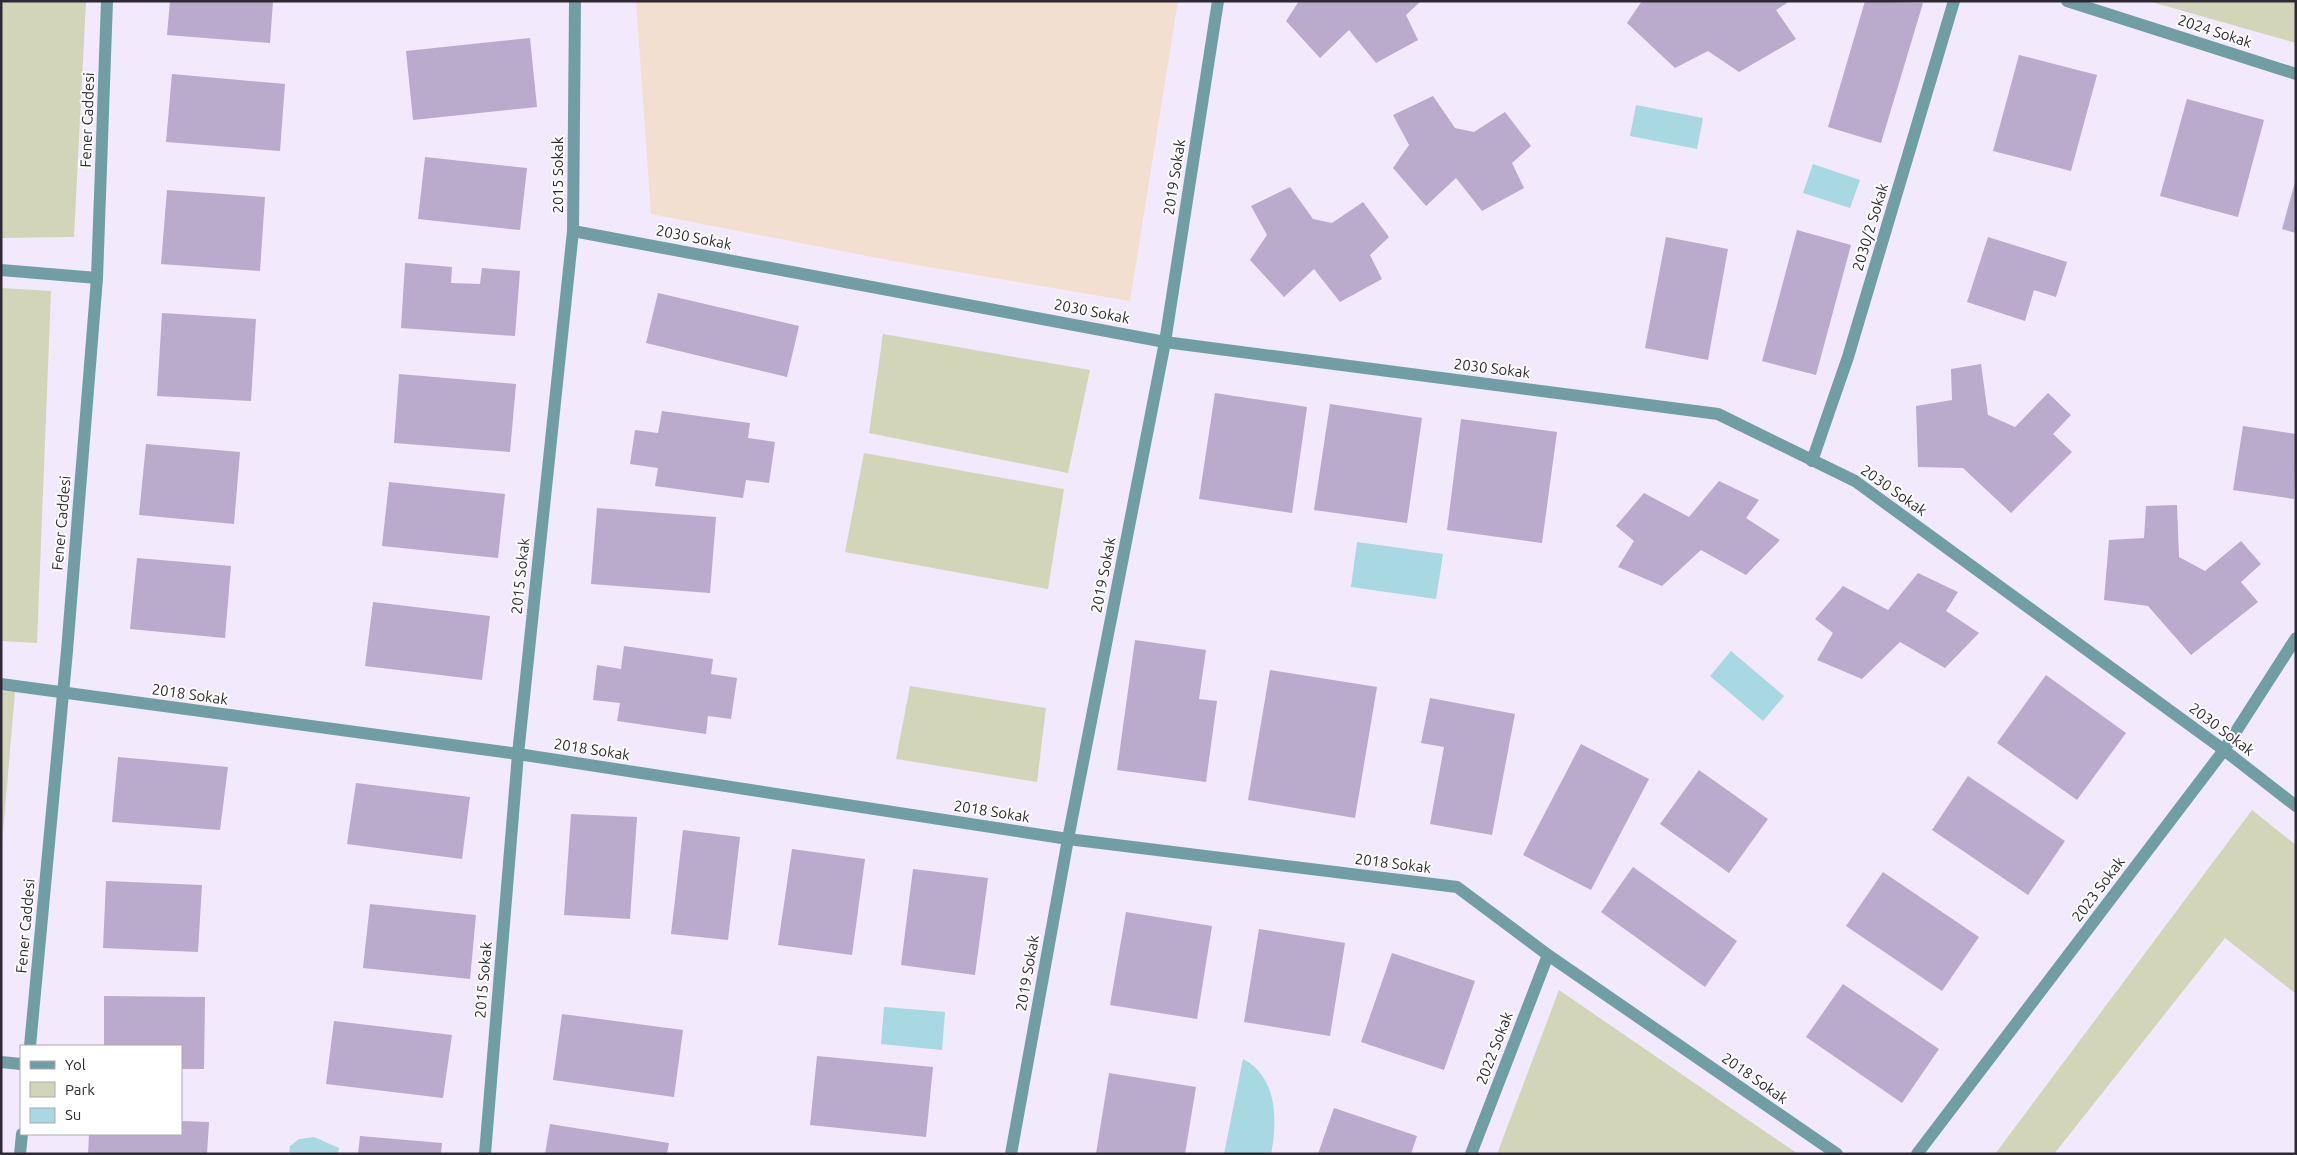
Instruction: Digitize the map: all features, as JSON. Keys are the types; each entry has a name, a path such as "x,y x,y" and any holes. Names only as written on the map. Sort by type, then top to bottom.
{"street":[{"name":"Fener Caddesi","path":"30,1045 64,694 97,278 107,1"},
{"name":"2015 Sokak","path":"485,1154 518,754 573,231 575,1"},
{"name":"2019 Sokak","path":"1011,1154 1068,839 1166,342 1218,1"},
{"name":"2030/2 Sokak","path":"1812,460 1848,357 1954,1"},
{"name":"2024 Sokak","path":"2066,1 2296,74"},
{"name":"2030 Sokak","path":"573,231 1166,342 1718,414 1855,481 2224,750 2296,806"},
{"path":"1,270 97,278"},
{"name":"2023 Sokak","path":"1917,1154 2224,750 2296,638"},
{"name":"2018 Sokak","path":"1,684 518,754 1068,839 1457,887 1548,955 1837,1154"},
{"name":"2022 Sokak","path":"1471,1154 1548,955"},
{"path":"1,1062 20,1064"},
{"path":"20,1154 22,1135"}],"shaded area":[{"path":"636,1 1178,1 1130,301 888,260 651,214"}],"green space":[{"path":"1,1 86,1 74,237 1,238"},
{"path":"2148,1 2296,1 2296,43"},
{"path":"1,288 51,291 37,643 1,641"},
{"path":"883,334 1090,370 1068,473 869,433"},
{"path":"864,453 1064,489 1048,589 845,552"},
{"path":"910,686 1046,708 1037,782 896,759"},
{"path":"1,691 15,692 1,855"},
{"path":"2252,810 2296,845 2296,994 2225,938 2054,1154 1995,1154"},
{"path":"1559,990 1798,1154 1497,1154"}],"water":[{"path":"1636,105 1703,118 1697,149 1630,136"},
{"path":"1813,164 1860,180 1850,208 1803,193"},
{"path":"1357,542 1443,554 1436,599 1351,587"},
{"path":"1731,651 1784,696 1763,721 1710,676"},
{"path":"884,1007 945,1012 942,1050 881,1044"},
{"path":"1243,1059 1263,1076 1269,1088 1274,1114 1271,1154 1224,1154"},
{"path":"314,1137 339,1148 338,1154 289,1154 290,1146 299,1139"}],"building":[{"path":"170,1 273,1 270,43 167,35"},
{"path":"1299,1 1421,1 1406,15 1418,40 1376,63 1349,30 1320,58 1286,21"},
{"path":"1642,1 1790,1 1776,10 1796,39 1739,72 1708,51 1675,68 1627,23"},
{"path":"1865,1 1923,3 1881,143 1828,127"},
{"path":"530,38 537,107 413,120 406,51"},
{"path":"2019,55 2097,75 2071,171 1993,151"},
{"path":"172,74 285,84 280,151 166,142"},
{"path":"1433,96 1455,128 1474,132 1505,112 1531,146 1512,163 1524,188 1482,211 1456,178 1426,206 1393,168 1409,145 1393,115"},
{"path":"2187,99 2264,120 2238,217 2160,196"},
{"path":"425,157 527,168 520,230 418,219"},
{"path":"2296,182 2296,233 2282,229"},
{"path":"1290,187 1313,219 1332,223 1363,202 1389,237 1370,255 1382,279 1340,302 1314,269 1284,297 1250,260 1267,235 1251,206"},
{"path":"167,190 265,197 260,271 161,264"},
{"path":"1797,230 1851,245 1816,375 1762,361"},
{"path":"1666,237 1728,249 1708,360 1645,348"},
{"path":"1988,237 2067,262 2056,297 2034,290 2025,321 1967,302"},
{"path":"405,263 452,267 451,283 480,284 482,268 520,271 515,336 401,328"},
{"path":"658,293 799,326 787,377 646,343"},
{"path":"162,313 256,319 251,401 157,396"},
{"path":"1981,364 1988,415 2015,427 2048,393 2071,415 2053,434 2072,452 2011,513 1963,468 1918,467 1916,406 1952,400 1951,369"},
{"path":"399,374 516,384 510,452 394,443"},
{"path":"1215,393 1307,407 1292,513 1199,499"},
{"path":"1330,404 1422,418 1407,523 1314,510"},
{"path":"662,411 750,423 748,438 775,442 769,483 746,480 743,498 655,486 658,468 630,464 635,430 658,433"},
{"path":"1461,419 1557,432 1542,543 1447,530"},
{"path":"2243,426 2296,434 2294,499 2233,490"},
{"path":"146,444 240,452 234,524 139,515"},
{"path":"1719,481 1759,500 1746,518 1780,540 1746,575 1701,550 1662,586 1618,567 1634,541 1616,526 1644,493 1689,517"},
{"path":"389,482 505,494 498,558 382,546"},
{"path":"2177,505 2179,557 2205,571 2241,541 2261,564 2241,582 2258,602 2191,655 2148,606 2104,600 2109,540 2144,538 2146,506"},
{"path":"597,508 716,517 710,593 591,584"},
{"path":"137,558 231,566 225,638 130,629"},
{"path":"1918,573 1958,592 1946,611 1979,633 1945,668 1900,642 1862,679 1817,660 1833,633 1815,619 1843,586 1888,610"},
{"path":"373,602 490,616 482,680 365,666"},
{"path":"1135,640 1206,650 1199,699 1217,701 1206,782 1117,770"},
{"path":"624,646 713,659 711,674 737,678 731,719 708,716 706,734 617,721 620,703 593,700 597,665 621,669"},
{"path":"1270,670 1377,687 1355,818 1248,800"},
{"path":"2046,675 2126,733 2077,800 1997,743"},
{"path":"1430,698 1515,714 1492,835 1430,824 1444,747 1421,743"},
{"path":"1581,744 1649,779 1591,890 1523,855"},
{"path":"118,757 228,767 220,830 112,822"},
{"path":"1699,770 1768,819 1729,873 1660,824"},
{"path":"1968,776 2065,841 2028,895 1932,830"},
{"path":"356,783 470,797 462,859 347,844"},
{"path":"571,814 637,817 630,919 564,915"},
{"path":"683,830 740,837 728,940 671,934"},
{"path":"792,849 865,859 852,955 778,945"},
{"path":"1633,867 1737,941 1705,987 1601,912"},
{"path":"913,869 988,878 975,975 901,965"},
{"path":"1883,872 1979,937 1942,991 1846,926"},
{"path":"106,881 202,885 198,952 103,948"},
{"path":"370,904 476,915 470,979 363,968"},
{"path":"1126,912 1212,926 1197,1019 1110,1005"},
{"path":"1259,929 1345,943 1330,1036 1244,1022"},
{"path":"1392,953 1475,981 1444,1070 1361,1042"},
{"path":"1843,984 1939,1049 1902,1103 1806,1037"},
{"path":"104,996 205,997 204,1069 182,1069 182,1045 104,1045"},
{"path":"562,1014 683,1030 674,1097 553,1080"},
{"path":"334,1021 452,1035 443,1098 326,1084"},
{"path":"817,1056 933,1067 926,1137 810,1125"},
{"path":"1109,1073 1196,1087 1185,1154 1096,1154"},
{"path":"1334,1108 1417,1136 1411,1154 1318,1154"},
{"path":"182,1121 209,1122 207,1154 88,1154 89,1135 182,1135"},
{"path":"550,1124 669,1143 667,1154 545,1154"},
{"path":"360,1136 442,1143 441,1154 358,1154"}]}
